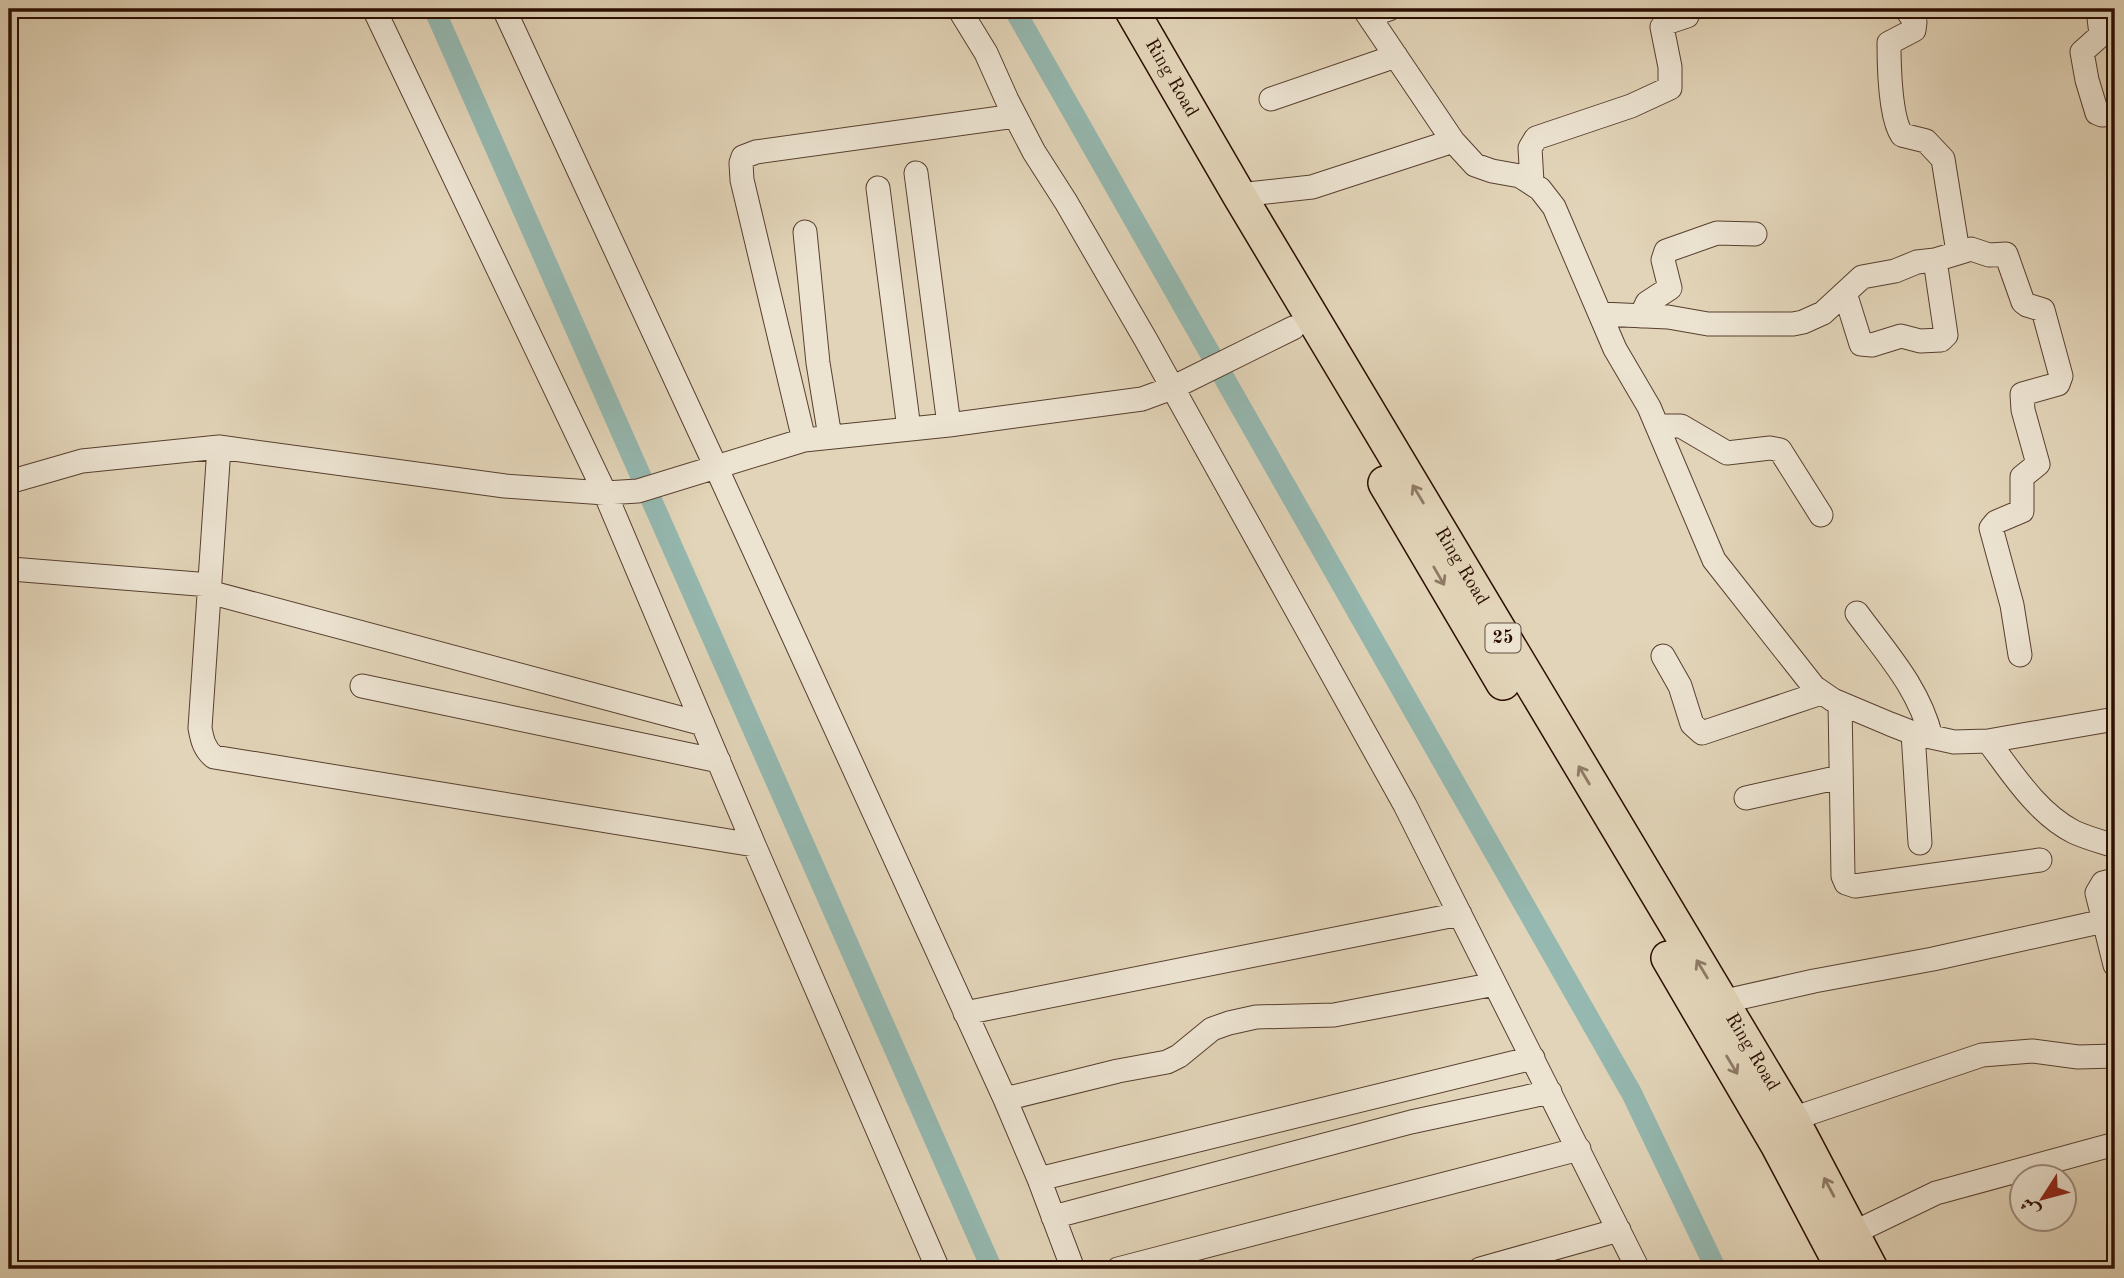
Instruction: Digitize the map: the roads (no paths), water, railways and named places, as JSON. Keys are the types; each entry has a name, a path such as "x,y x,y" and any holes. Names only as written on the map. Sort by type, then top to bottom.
{"highway":[{"name":"Ring Road","path":"1108,9 1293,328 1741,1081 1843,1269"},
{"name":"Ring Road","path":"1131,9 1239,195 1792,1119 1871,1269"}],"street":[{"path":"374,9 605,493 938,1269"},
{"path":"504,9 1005,1100 1073,1269"},
{"path":"959,9 985,53 1015,116 1183,384 1405,805 1638,1269"},
{"path":"1531,182 1530,148 1536,138 1631,106 1671,88 1671,67 1662,27 1687,16 1689,9"},
{"path":"1906,9 1915,22 1914,30 1889,43 1896,124 1902,135 1926,141 1943,159 1958,252"},
{"path":"2098,9 2101,35 2082,52 2085,71 2095,109 2102,115 2115,114"},
{"path":"1374,11 1396,56 1453,141 1475,165 1520,176 1546,196 1560,220 1615,349 1657,426 1714,560 1802,674 1830,698 1922,735 1968,743 2115,719"},
{"path":"1271,99 1396,56"},
{"path":"804,440 742,180 743,157 756,152 1015,116"},
{"path":"1239,195 1312,187 1453,141"},
{"path":"916,173 949,425"},
{"path":"877,188 909,429"},
{"path":"805,232 818,363 830,437"},
{"path":"1641,316 1647,303 1670,288 1663,260 1666,251 1717,233 1755,234"},
{"path":"1601,314 1668,317 1708,324 1793,324 1823,313 1862,277 1895,271 1917,262 1935,260 1971,249 1989,255 2006,254 2024,302 2043,310 2061,376 2058,384 2022,394 2023,410 2038,464 2022,477 2022,511 1996,522 1991,528 2012,605 2020,655"},
{"path":"1845,293 1861,344 1872,345 1901,336 1920,341 1941,340 1946,335 1935,260"},
{"path":"9,482 82,461 219,447 505,486 605,493 638,491 804,440 949,425 1142,399 1183,384 1293,328"},
{"path":"1657,426 1686,428 1727,453 1770,447 1780,450 1821,516"},
{"path":"219,447 200,728 203,742 214,757 754,845"},
{"path":"10,569 209,589 703,724"},
{"path":"1857,613 1916,695 1926,717 1922,735 1920,843"},
{"path":"1663,656 1681,686 1692,724 1702,733 1830,698"},
{"path":"362,686 719,761"},
{"path":"1830,698 1840,777 1843,876 1849,885 2040,860"},
{"path":"1988,741 2049,815 2075,832 2115,846"},
{"path":"1746,798 1840,777"},
{"path":"2115,880 2103,883 2097,893 2115,965"},
{"path":"965,1013 1460,914"},
{"path":"1721,1002 2104,921"},
{"path":"1005,1100 1118,1071 1167,1062 1179,1056 1212,1029 1229,1023 1256,1017 1334,1015 1495,984"},
{"path":"1792,1119 1982,1055 2032,1051 2078,1057 2115,1056"},
{"path":"1039,1179 1533,1058"},
{"path":"1053,1217 1411,1122 1550,1092"},
{"path":"1853,1233 1936,1193 2115,1144"},
{"path":"1118,1269 1579,1149"},
{"path":"1480,1269 1619,1230"}],"waterway":[{"path":"434,9 992,1269"},
{"path":"1014,9 1632,1094 1716,1269"}]}
